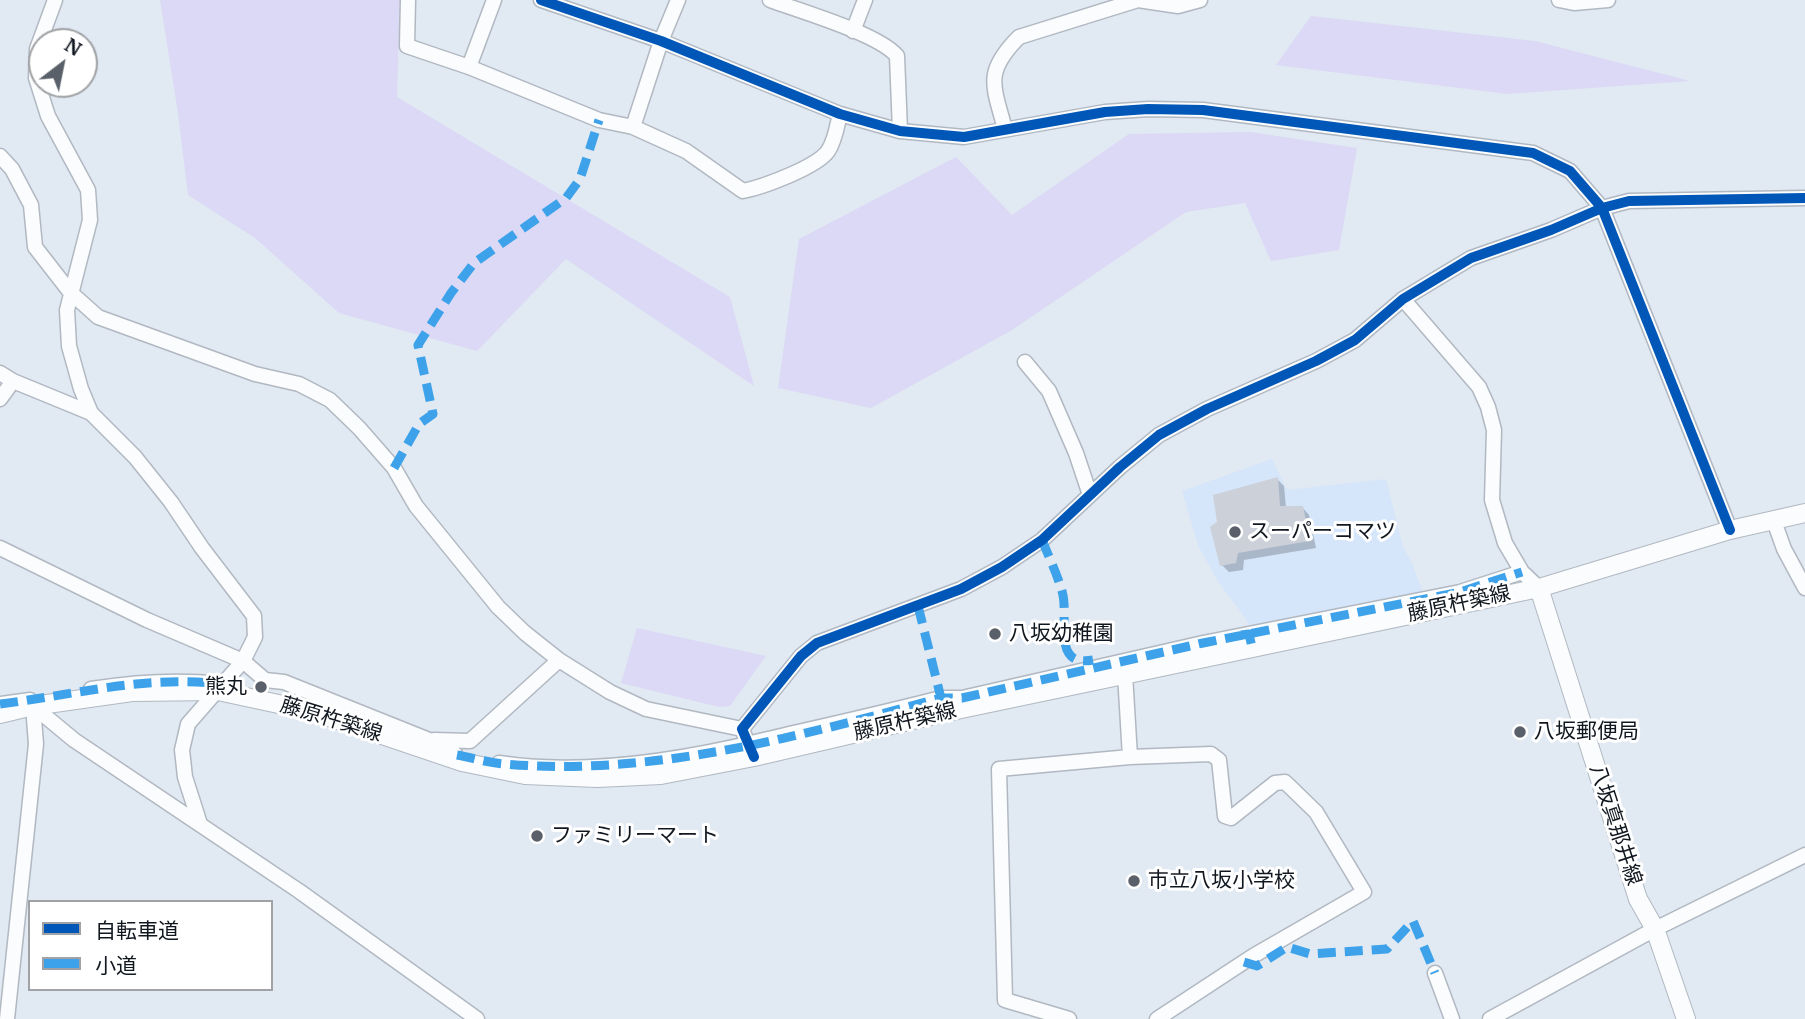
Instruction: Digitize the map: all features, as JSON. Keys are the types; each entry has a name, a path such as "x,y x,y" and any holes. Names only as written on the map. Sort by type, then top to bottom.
{"main road":[{"name":"藤原杵築線","path":"0,714 33,706 132,692 219,687 311,711 462,762 525,775 597,778 661,775 751,751 1539,587 1730,530 1805,513"},
{"name":"八坂真那井線","path":"1539,587 1638,899 1655,929 1686,1019"}],"street":[{"path":"55,0 37,49 36,78 48,116 88,190 90,220 67,310 69,346 81,389 91,413 135,457 254,616 255,637 243,661 188,723 182,750 185,776 200,824"},
{"path":"408,0 407,46 469,67 599,120 633,127 686,151 743,191 757,188 822,159 830,148 841,114"},
{"path":"469,67 494,0"},
{"path":"541,0 661,41 841,114 900,131 964,137 1105,111 1148,108 1203,110 1534,153 1570,171 1602,208 1730,530"},
{"path":"633,127 661,41 678,0"},
{"path":"772,0 891,48 897,56 900,131"},
{"path":"853,31 864,0"},
{"path":"1005,129 993,86 995,69 1006,50 1019,37 1138,0 1178,6 1200,0"},
{"path":"1559,0 1574,3 1608,0"},
{"path":"0,156 12,169 31,205 36,247 70,292 97,317 255,374 299,384 330,400 394,468 416,506 498,607 525,633 559,660 610,692 646,709 742,729"},
{"path":"742,729 800,656 817,643 918,607 971,584 1042,540 1120,467 1159,435 1207,409 1355,340 1403,299 1471,258 1551,230 1602,208 1629,201 1805,198"},
{"path":"1403,299 1479,387 1494,430 1492,500 1505,544 1522,572 1539,587"},
{"path":"1025,362 1049,391 1076,453 1090,495"},
{"path":"0,373 91,413"},
{"path":"0,399 13,381"},
{"path":"1774,521 1784,550 1805,588"},
{"path":"0,548 148,620 243,661 265,680 284,682 429,740 457,755 503,764 572,767 648,763 751,751 941,698 962,698 1203,643 1460,592 1522,572"},
{"path":"429,740 470,741 559,660"},
{"path":"1125,674 1130,757"},
{"path":"0,704 127,683 176,681 219,687"},
{"path":"33,706 74,740 200,824 477,1019"},
{"path":"7,1019 36,744 33,706"},
{"path":"742,729 751,751"},
{"path":"1069,1019 1005,1000 999,769 1130,757 1211,754 1219,760 1225,817 1231,818 1275,783 1285,782 1316,812 1364,892 1253,956 1157,1019"},
{"path":"1490,1019 1655,929 1805,855"},
{"path":"1435,973 1452,1019"}],"shaded area":[{"path":"160,0 400,0 397,97 730,297 754,386 566,259 477,351 339,313 255,238 188,195"},
{"path":"1311,16 1535,41 1690,81 1507,94 1276,65"},
{"path":"1250,132 1357,148 1339,250 1271,261 1245,203 1186,212 1012,330 871,408 778,388 799,239 956,157 1012,215 1129,134"},
{"path":"1272,459 1287,490 1386,479 1403,547 1423,593 1254,630 1217,580 1198,545 1182,491"},
{"path":"637,628 766,656 730,706 719,707 621,683"}],"building":[{"path":"1278,477 1280,506 1303,506 1310,541 1238,553 1236,563 1220,566 1210,527 1217,522 1213,495"}],"marked path":[{"path":"394,468 419,424 433,414 418,345 474,263 566,198 580,179 599,120"},
{"path":"1042,540 1062,591 1066,649 1071,656 1080,660 1093,660"},
{"path":"457,755 499,763 615,765 725,750 780,739 941,698 962,698 1203,643 1460,592 1522,572"},
{"path":"918,606 947,712"},
{"path":"1241,635 1249,634 1252,647"},
{"path":"0,704 137,684 220,684"},
{"path":"1244,962 1257,966 1287,947 1310,954 1387,949 1413,921 1435,973"}],"cycle path":[{"path":"541,0 661,41 840,114 900,131 964,137 1105,112 1148,109 1203,110 1533,153 1570,171 1602,208 1730,530"},
{"path":"754,757 742,729 801,656 817,643 961,589 1002,567 1042,540 1120,467 1159,435 1207,409 1316,361 1355,340 1403,299 1471,258 1551,230 1602,208 1629,201 1805,198"}],"place":[{"name":"スーパーコマツ","path":"1235,532"},
{"name":"八坂幼稚園","path":"995,634"},
{"name":"熊丸","path":"261,687"},
{"name":"八坂郵便局","path":"1520,732"},
{"name":"ファミリーマート","path":"537,836"},
{"name":"市立八坂小学校","path":"1134,881"}]}
